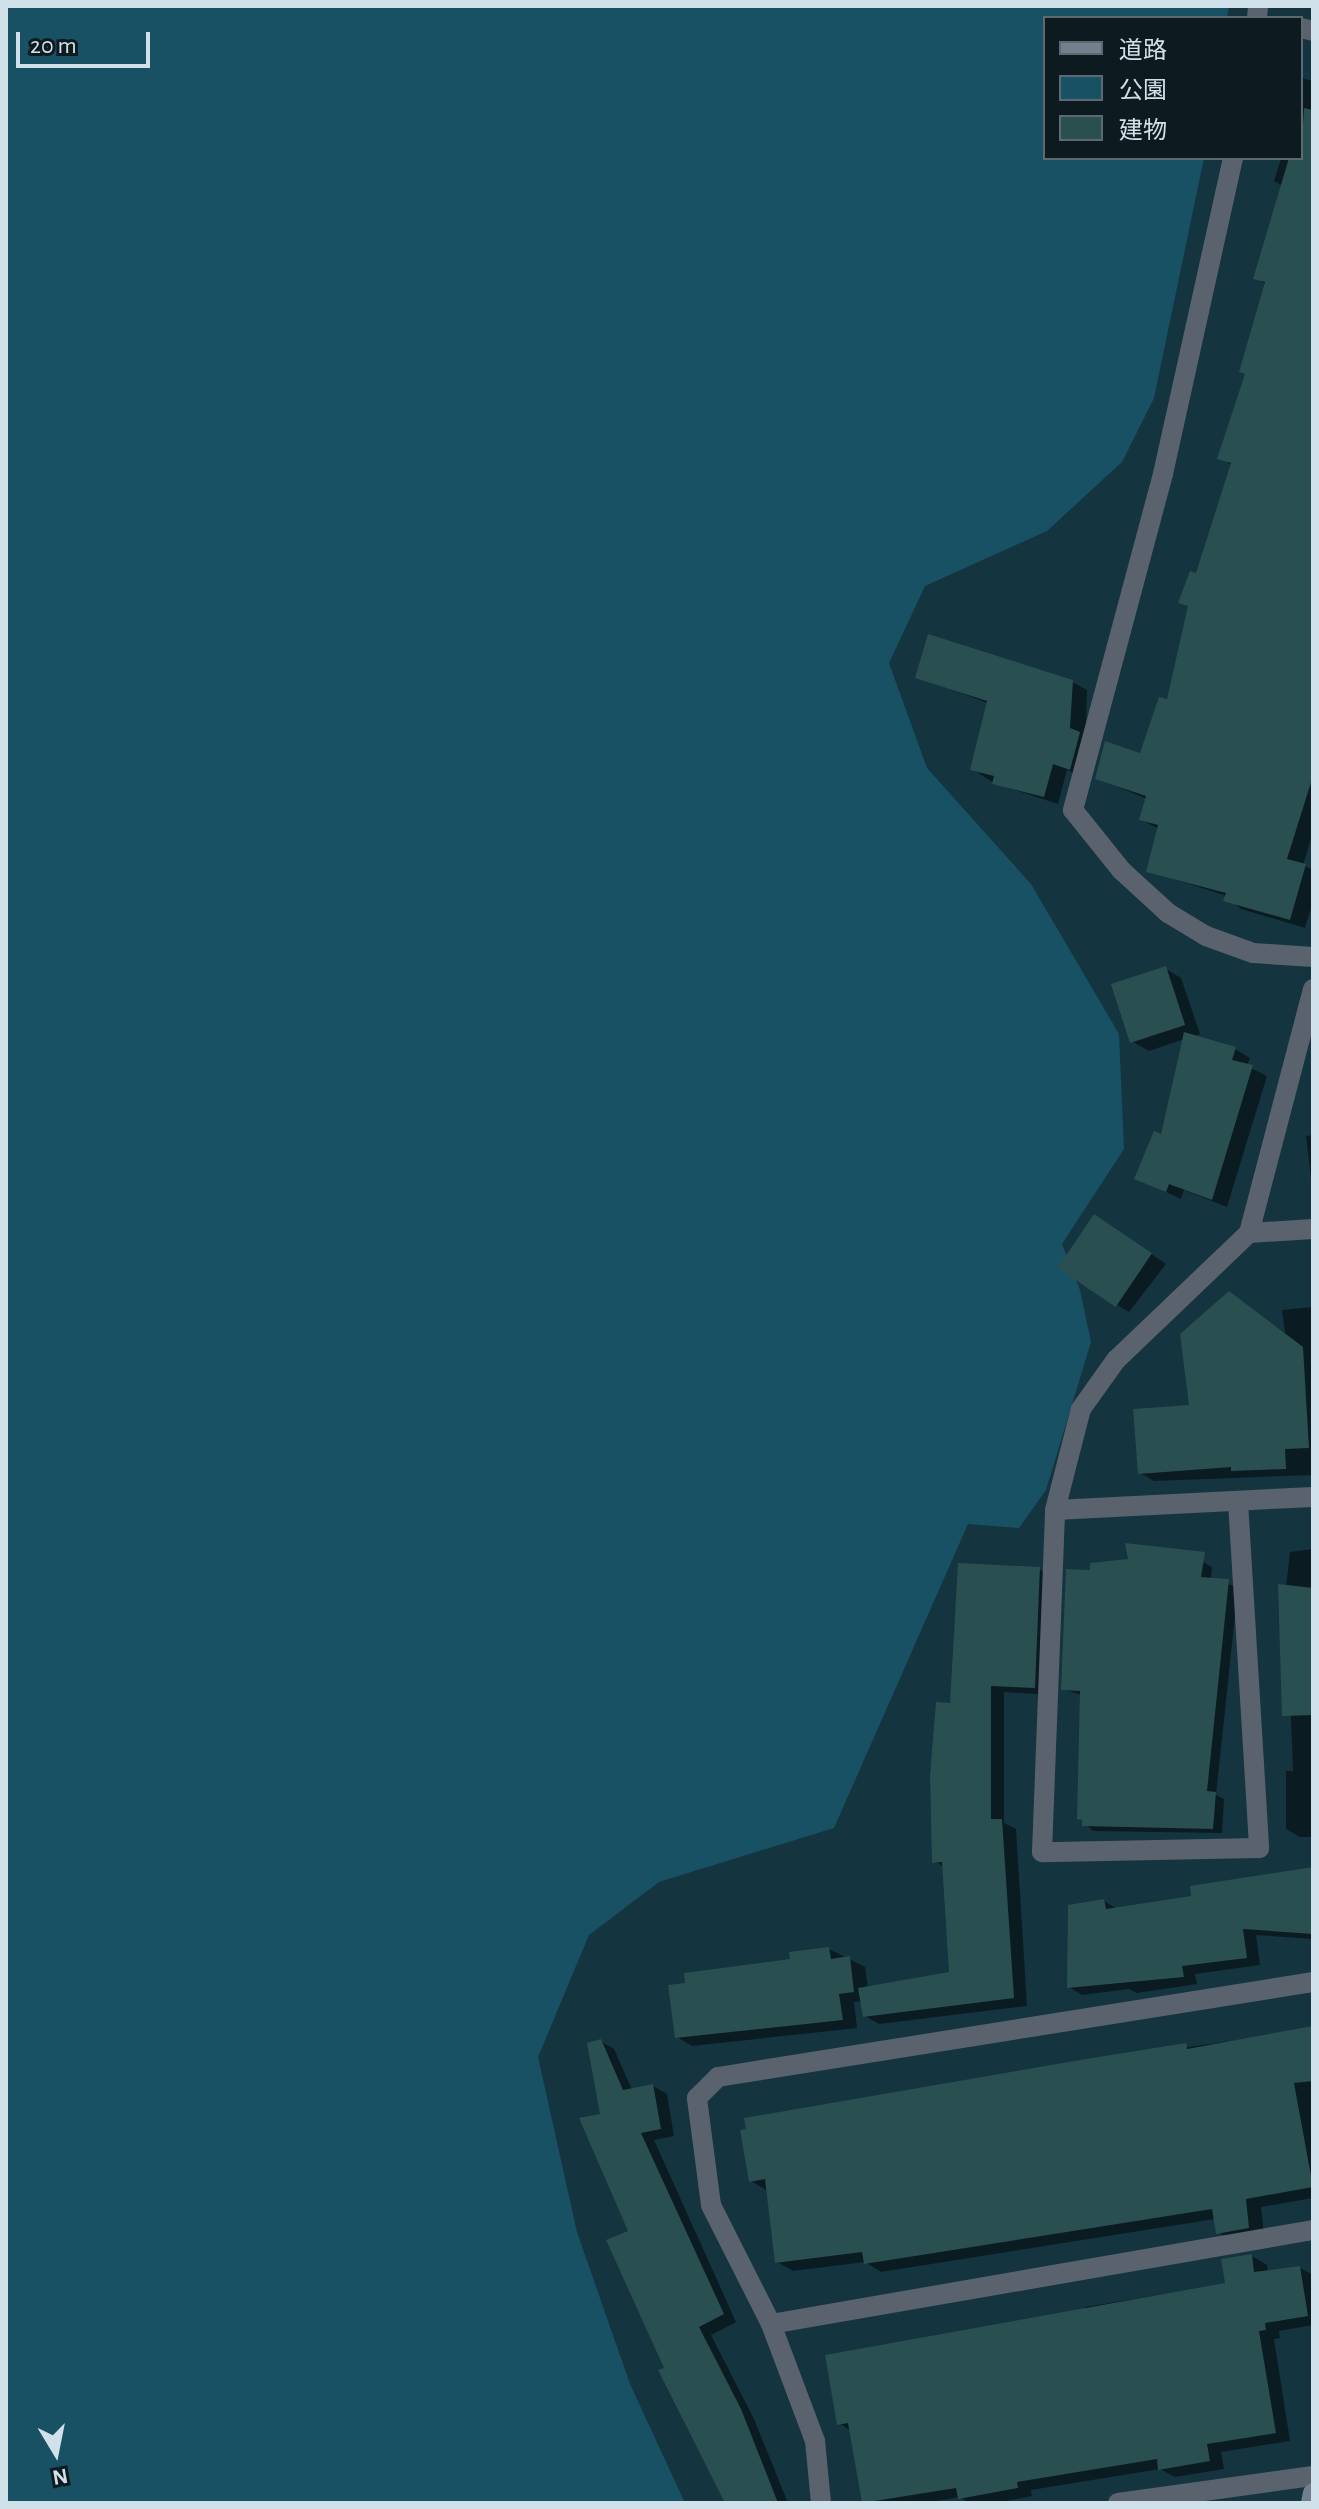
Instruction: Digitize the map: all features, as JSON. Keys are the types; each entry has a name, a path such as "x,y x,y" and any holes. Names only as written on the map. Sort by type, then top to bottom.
{"street":[{"path":"1233,160 1163,474 1073,810 1121,870 1168,913 1206,936 1253,953 1313,957"},
{"path":"1238,1502 1259,1848 1042,1852 1055,1510 1081,1409 1116,1360 1249,1233 1313,989"},
{"path":"1249,1233 1313,1229"},
{"path":"1055,1510 1313,1497"},
{"path":"821,2503 815,2441 771,2324 711,2205 697,2098 718,2077 1313,1982"},
{"path":"771,2324 1313,2230"},
{"path":"1118,2503 1313,2476"},
{"path":"1311,2503 1313,2493"}],"green space":[{"path":"6,6 1229,6 1227,16 1043,16 1043,160 1204,160 1154,398 1122,462 1047,531 925,586 889,663 927,768 1031,884 1119,1034 1124,1149 1062,1244 1080,1290 1091,1342 1046,1490 1019,1528 968,1524 834,1828 659,1882 589,1935 538,2057 577,2232 630,2384 685,2503 6,2503"}],"building":[{"path":"1304,108 1313,110 1313,776 1287,859 1306,864 1290,920 1223,901 1226,893 1146,872 1158,825 1139,820 1146,796 1095,779 1105,741 1140,753 1159,697 1167,699 1188,606 1178,603 1190,571 1196,573 1231,463 1217,459 1245,374 1239,372 1265,282 1253,279 1288,160 1303,160"},
{"path":"928,634 1073,680 1070,728 1080,732 1070,770 1053,764 1044,797 992,784 994,776 970,770 987,701 915,678"},
{"path":"1166,966 1185,1025 1130,1043 1111,984"},
{"path":"1184,1032 1236,1047 1232,1060 1253,1065 1212,1200 1169,1184 1166,1192 1134,1179 1154,1131 1161,1134"},
{"path":"1094,1214 1152,1253 1116,1307 1058,1268"},
{"path":"1229,1291 1303,1347 1309,1448 1285,1449 1286,1469 1231,1471 1231,1467 1138,1474 1133,1409 1189,1405 1180,1334"},
{"path":"1125,1543 1205,1552 1201,1577 1229,1579 1207,1791 1216,1792 1213,1829 1082,1826 1082,1820 1077,1819 1080,1691 1061,1690 1066,1569 1090,1570 1090,1563 1128,1559"},
{"path":"958,1563 1040,1567 1035,1688 991,1686 991,1819 1002,1819 1014,1998 863,2017 858,1988 949,1972 942,1862 932,1863 930,1775 936,1702 950,1703"},
{"path":"1278,1584 1313,1588 1313,1715 1282,1716"},
{"path":"1313,1867 1313,1934 1243,1929 1247,1958 1182,1966 1184,1977 1067,1988 1068,1905 1104,1899 1106,1909 1191,1896 1190,1886"},
{"path":"829,1947 831,1959 850,1956 854,1992 839,1994 843,2020 675,2038 668,1985 685,1983 684,1973 790,1959 789,1952"},
{"path":"1313,2026 1313,2081 1294,2083 1313,2187 1246,2199 1249,2228 1216,2234 1212,2209 864,2264 862,2252 775,2263 765,2179 749,2182 740,2130 746,2129 744,2118 1092,2058 1186,2043 1187,2049"},
{"path":"601,2039 623,2090 653,2084 661,2129 641,2133 724,2314 699,2327 741,2409 778,2503 725,2503 658,2370 664,2368 606,2240 628,2231 579,2118 600,2114 587,2043"},
{"path":"1252,2254 1254,2272 1300,2266 1308,2316 1265,2323 1266,2330 1259,2331 1276,2433 1207,2444 1210,2461 1158,2470 1157,2459 1017,2482 1018,2488 958,2499 956,2488 862,2503 848,2423 837,2425 825,2355 1225,2283 1221,2259"}]}
